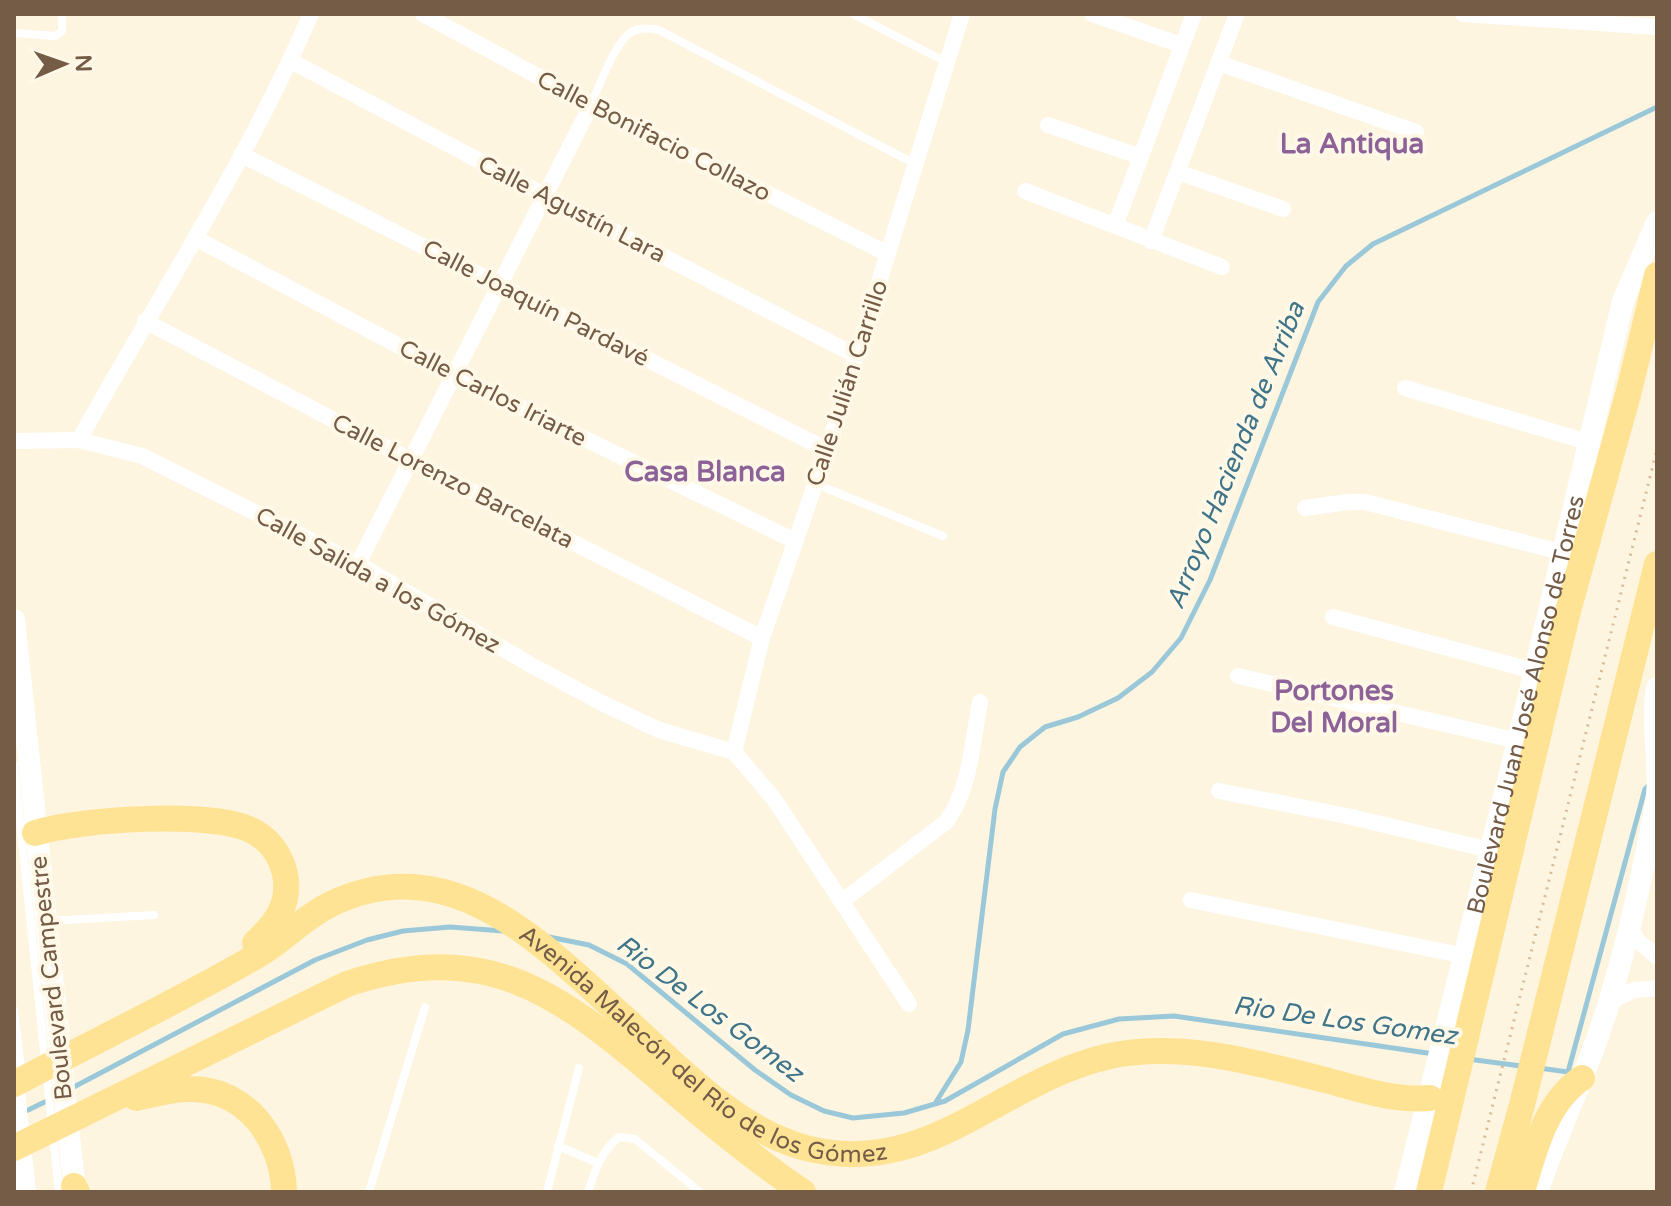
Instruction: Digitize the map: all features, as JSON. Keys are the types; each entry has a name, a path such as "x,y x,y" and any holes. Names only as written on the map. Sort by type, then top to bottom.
{"main road":[{"name":"Boulevard Juan José Alonso de Torres","path":"1429,1192 1437,1099 1629,391 1657,275"},
{"path":"1498,1192 1657,564"},
{"path":"35,833 88,821 197,820 229,822 265,839 280,860 285,877 281,914 256,942 203,985"},
{"name":"Avenida Malecón del Río de los Gómez","path":"17,1072 256,957 312,914 350,896 386,889 422,889 457,895 500,914 534,939 696,1082 762,1132 809,1149 848,1153 889,1152 912,1146 935,1138 1077,1066 1110,1056 1147,1052 1179,1051 1218,1056 1268,1065 1387,1096 1437,1099"},
{"name":"Avenida Malecón del Río de los Gómez","path":"14,1148 309,1000 347,984 414,967 453,967 530,986 565,1004 749,1153 803,1192"},
{"path":"1537,1191 1548,1116 1566,1091 1582,1078"},
{"path":"104,1103 191,1089 215,1092 234,1100 254,1115 271,1137 280,1157 284,1192"}],"street":[{"path":"79,440 145,321 244,156 311,14"},
{"name":"Calle Bonifacio Collazo","path":"423,14 591,105 888,254"},
{"name":"Calle Julián Carrillo","path":"734,752 762,638 827,450 962,14"},
{"path":"1092,14 1181,45"},
{"path":"1115,226 1194,14"},
{"path":"1151,241 1237,14"},
{"path":"1463,14 1657,27"},
{"name":"Calle Agustín Lara","path":"291,61 855,355"},
{"path":"1219,63 1416,132"},
{"path":"358,564 591,105"},
{"path":"1048,125 1141,157"},
{"name":"Calle Joaquín Pardavé","path":"244,156 827,450"},
{"path":"1178,172 1283,209"},
{"path":"1025,191 1222,267"},
{"name":"Boulevard Juan José Alonso de Torres","path":"1456,1032 1465,956 1588,442 1623,301 1657,222"},
{"name":"Calle Carlos Iriarte","path":"195,238 456,376 795,541"},
{"name":"Calle Lorenzo Barcelata","path":"145,321 412,461 762,638"},
{"path":"1405,388 1588,442"},
{"name":"Calle Salida a los Gómez","path":"14,441 79,440 142,456 358,564 602,703 659,730 734,752"},
{"path":"1305,508 1365,502 1561,552"},
{"path":"1333,617 1534,671"},
{"name":"Boulevard Campestre","path":"14,620 45,922 51,1047 63,1158 71,1191"},
{"path":"1238,676 1518,741"},
{"path":"1582,1078 1609,1002 1630,927 1656,804 1653,710 1657,688"},
{"path":"841,902 946,822 958,806 964,791 980,702"},
{"path":"734,752 774,799 909,1004"},
{"path":"1219,791 1347,816 1490,850"},
{"path":"1191,900 1465,956"},
{"path":"1630,927 1637,940 1657,957"},
{"path":"1609,1002 1634,990 1657,988"},
{"name":"Boulevard Campestre","path":"14,1092 30,1188"},
{"name":"Boulevard Juan José Alonso de Torres","path":"1405,1192 1437,1099"}],"lane":[{"path":"14,33 59,35 62,31 62,14"},
{"path":"853,14 946,62"},
{"path":"591,105 619,46 630,32 649,28 659,30 915,164"},
{"path":"815,484 943,536"},
{"path":"14,765 51,1047"},
{"path":"45,922 154,915"},
{"path":"369,1192 425,1007"},
{"path":"14,1010 17,1072 30,1188"},
{"path":"547,1192 579,1068"},
{"path":"588,1192 598,1163 610,1144 619,1137 635,1139 689,1188 700,1192"},
{"path":"558,1146 598,1163"}],"path":[{"path":"1471,1192 1657,449"}],"waterway":[{"name":"Arroyo Hacienda de Arriba","path":"936,1102 961,1062 968,1030 995,809 1003,772 1020,747 1045,727 1078,717 1118,698 1152,672 1181,638 1210,580 1318,302 1346,266 1373,244 1657,107"},
{"name":"Rio De Los Gomez","path":"1539,1068 1568,1072 1645,789 1650,784"},
{"name":"Rio De Los Gomez","path":"70,1089 315,960 367,940 403,931 450,927 503,931"},
{"name":"Rio De Los Gomez","path":"549,937 589,945 627,964 755,1070 791,1095 824,1111 853,1118 904,1113 945,1101 1063,1034 1119,1019 1174,1016 1434,1054"},
{"name":"Rio De Los Gomez","path":"1468,1059 1521,1066"},
{"name":"Rio De Los Gomez","path":"24,1112 51,1099"}],"district":[{"name":"La Antiqua","path":"1352,143"},
{"name":"Casa Blanca","path":"705,471"},
{"name":"Portones Del Moral","path":"1334,706"}]}
